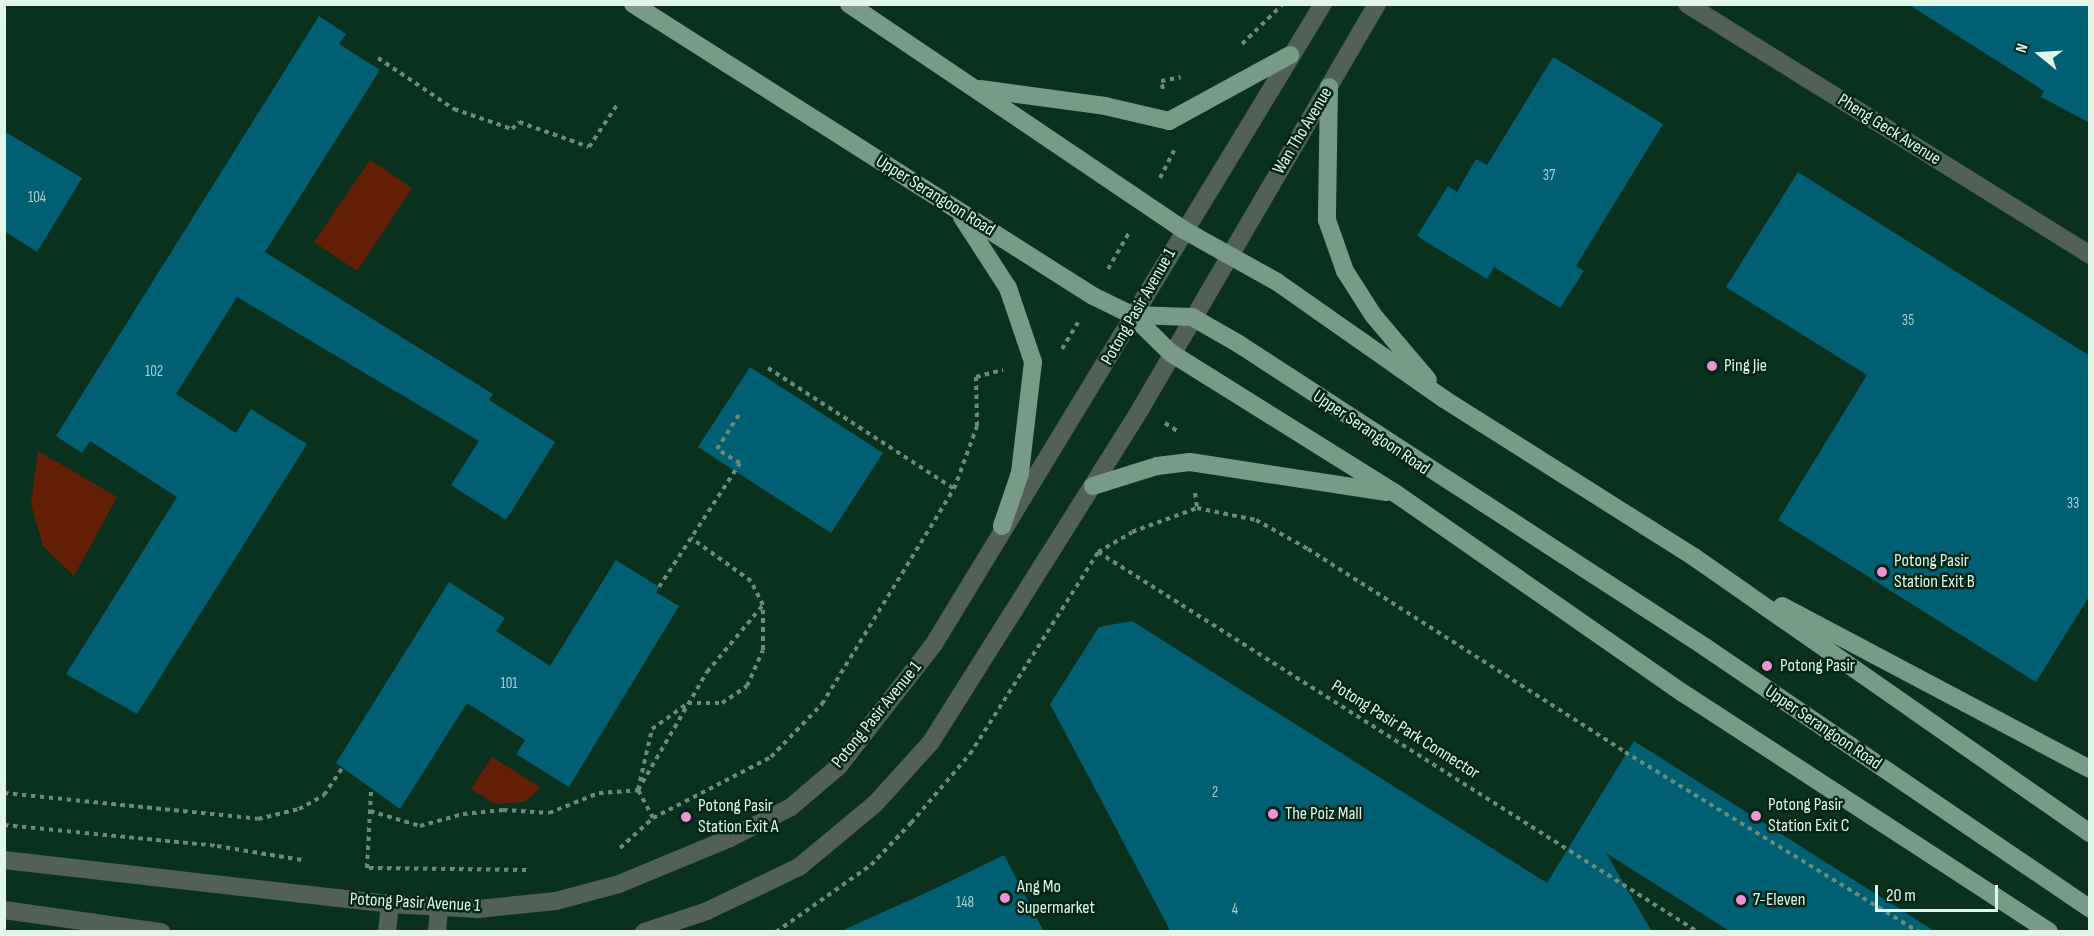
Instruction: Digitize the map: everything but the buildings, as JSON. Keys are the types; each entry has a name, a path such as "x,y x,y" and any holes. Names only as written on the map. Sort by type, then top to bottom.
{"main road":[{"name":"Upper Serangoon Road","path":"633,4 1093,296 1132,315 1192,317 1705,647 2090,909"},
{"path":"849,4 976,88 1145,205 1230,257 1277,282 1444,399 1694,557 2090,833"},
{"path":"976,88 1105,106 1169,121 1290,55"},
{"path":"1329,87 1327,220 1341,261 1373,315 1444,399"},
{"path":"957,211 1008,288 1033,362 1020,473 1002,526"},
{"path":"1132,315 1171,352 1395,493 1683,693 2049,932"},
{"path":"1093,486 1157,466 1190,462 1395,493"},
{"path":"1694,557 2090,769"}],"street":[{"path":"1184,230 1323,4"},
{"name":"Wan Tho Avenue","path":"1230,257 1377,4"},
{"name":"Pheng Geck Avenue","path":"1687,4 2090,255"},
{"name":"Potong Pasir Avenue 1","path":"4,860 438,908 556,901 619,884 730,838 791,807 839,766 934,644 1002,526 1097,381 1132,315 1184,230"},
{"path":"644,932 707,911 799,867 875,804 931,742 1093,486 1171,352 1230,257"},
{"path":"387,932 390,904"},
{"path":"437,932 438,908"},
{"path":"4,910 161,932"}],"path":[{"path":"1238,48 1282,4"},
{"path":"378,58 454,109 512,129 519,122 589,147 618,105"},
{"path":"1161,81 1191,72"},
{"path":"1058,356 1174,153"},
{"path":"768,368 954,489"},
{"path":"609,852 653,818 771,757 822,704 954,489 977,426 976,377"},
{"path":"659,587 740,463 717,449 740,413"},
{"name":"Potong Pasir Park Connector","path":"1698,932 1098,552 1132,532 1197,508 1256,520 1308,549 1625,752 1919,932"},
{"path":"653,818 638,790 652,729 688,703 722,703 747,686 763,650 763,604 751,580 691,538"},
{"path":"638,790 688,703 739,629 763,604"},
{"path":"4,793 215,818 258,819 299,809 324,795 343,767"},
{"path":"370,811 420,826 463,814 503,810 549,813 599,793 638,790"},
{"path":"367,868 372,791"},
{"path":"4,825 217,846 306,861"},
{"path":"357,867 537,870"}],"shaded area":[{"path":"370,160 412,188 357,271 314,242"},
{"path":"38,451 117,497 74,576 43,546 31,504"},
{"path":"492,757 541,788 524,802 495,804 471,789"}],"place":[{"name":"Ping Jie","path":"1712,366"},
{"name":"Potong Pasir Station Exit B","path":"1882,572"},
{"name":"Potong Pasir","path":"1767,666"},
{"name":"The Poiz Mall","path":"1273,814"},
{"name":"Potong Pasir Station Exit C","path":"1756,816"},
{"name":"Potong Pasir Station Exit A","path":"686,817"},
{"name":"Ang Mo Supermarket","path":"1005,898"},
{"name":"7-Eleven","path":"1741,900"}]}
